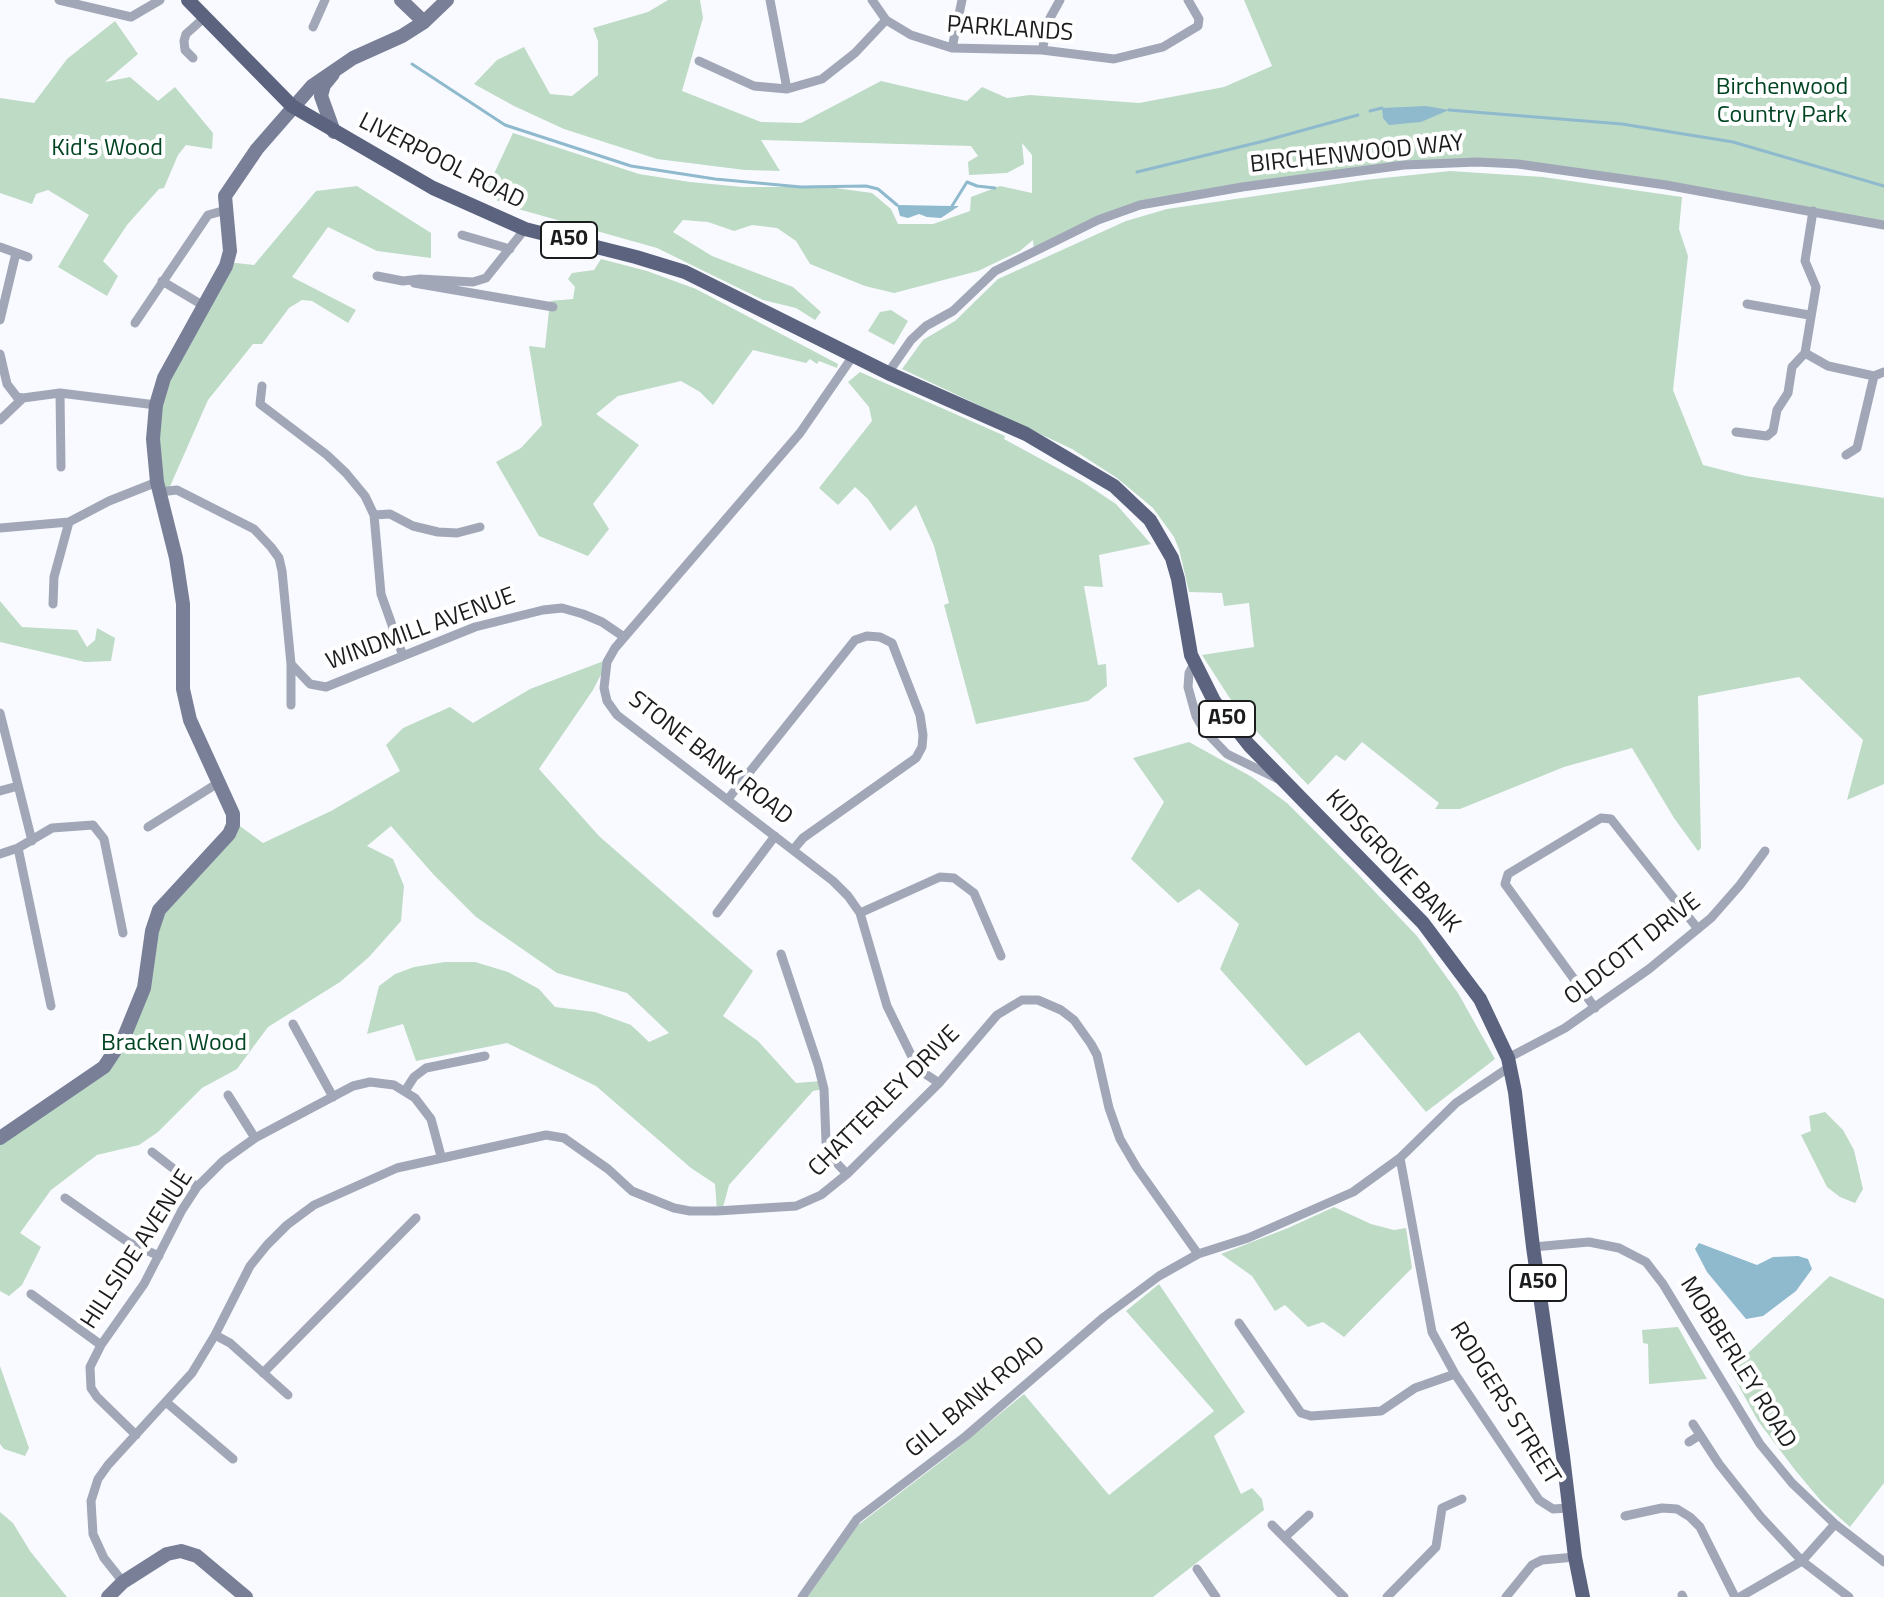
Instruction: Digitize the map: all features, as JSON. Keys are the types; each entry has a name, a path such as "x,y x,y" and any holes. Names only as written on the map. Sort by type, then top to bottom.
{"main road":[{"name":"LIVERPOOL ROAD","path":"188,0 292,106 433,188 525,229 685,272 932,393"},
{"name":"KIDSGROVE BANK","path":"932,393 1026,434 1067,456 1114,486 1138,506 1165,542 1172,558 1187,641 1194,664 1214,701 1232,727 1423,923 1480,999 1509,1062"},
{"name":"A50","path":"1509,1062 1568,1508 1583,1597"}],"street":[{"path":"59,0 131,17 160,0"},
{"path":"313,27 325,0"},
{"path":"401,0 424,22"},
{"path":"0,1138 104,1067 124,1037 144,988 152,931 159,910 229,834 233,825 233,814 190,720 183,689 183,604 176,558 158,487 153,439 156,405 164,378 226,266 230,251 225,196 257,149 312,86 353,58 402,36 424,22 447,0"},
{"path":"770,0 787,89"},
{"name":"PARKLANDS","path":"872,0 886,20 911,35 952,48 1042,50 1114,59 1163,47 1198,26 1199,19 1188,0"},
{"path":"952,48 962,0"},
{"path":"1042,50 1050,18 1060,0"},
{"path":"193,58 185,50 184,41 186,34 204,18"},
{"path":"699,61 754,86 787,89 822,79 855,53 886,20"},
{"path":"334,132 321,96 324,85 338,68"},
{"name":"BIRCHENWOOD WAY","path":"888,373 926,326 953,311 995,271 1098,220 1140,205 1192,195 1404,165 1477,162 1518,164 1671,186 1884,225"},
{"path":"135,323 208,215 226,210"},
{"path":"1736,432 1767,436 1773,431 1777,410 1788,393 1792,367 1805,353 1816,287 1805,261 1813,211"},
{"path":"403,281 473,282 486,278 525,229"},
{"path":"462,235 510,249"},
{"path":"0,247 28,257"},
{"path":"0,320 16,253"},
{"path":"377,276 553,307"},
{"path":"162,281 204,306"},
{"path":"1747,304 1809,315"},
{"path":"1805,353 1828,366 1879,374 1857,448 1846,455"},
{"path":"0,354 7,384 17,397 60,393 156,405"},
{"name":"STONE BANK ROAD","path":"853,356 800,433 624,637 609,659 604,673 604,688 607,701 617,715 833,881 860,913 887,1006 918,1069 939,1083"},
{"path":"262,386 260,404 346,473 365,496 374,515 381,594 403,656"},
{"path":"60,393 61,467"},
{"path":"0,420 23,398"},
{"path":"47,454 61,453"},
{"path":"0,528 69,522 109,501 158,487"},
{"name":"WINDMILL AVENUE","path":"158,487 177,490 254,529 271,547 279,558 282,571 291,664 310,684 326,687 475,627 543,610 562,608 583,614 624,637"},
{"path":"374,515 390,514 413,526 438,532 457,533 480,527"},
{"path":"49,598 69,522"},
{"path":"728,799 855,640 867,636 880,637 892,643 920,715 922,747 916,758 803,838 793,850"},
{"path":"291,664 291,705"},
{"name":"KIDSGROVE BANK","path":"1194,664 1188,678 1190,697 1196,716 1213,742 1227,754 1286,783"},
{"path":"0,713 32,841"},
{"path":"148,827 218,783"},
{"path":"0,791 18,786"},
{"path":"1595,1008 1505,884 1508,874 1601,818 1611,819 1698,929"},
{"path":"0,854 32,841 52,828 93,825 104,839 123,933"},
{"path":"717,913 775,836"},
{"path":"18,848 51,1006"},
{"name":"OLDCOTT DRIVE","path":"1400,1158 1456,1103 1509,1062 1595,1008 1698,929 1740,885 1765,851"},
{"path":"860,913 940,877 954,878 974,893 1001,956"},
{"path":"781,954 824,1089 826,1142 831,1157 847,1174"},
{"name":"CHATTERLEY DRIVE","path":"123,1582 104,1558 93,1534 91,1501 98,1479 192,1373 250,1266 287,1225 314,1205 397,1168 546,1135 564,1138 608,1169 632,1191 658,1203 690,1211 796,1206 821,1195 847,1174 939,1083 1004,1009 1022,1000 1038,1000 1061,1010 1083,1031 1097,1055 1109,1108 1120,1139 1198,1254"},
{"path":"293,1024 333,1097"},
{"path":"441,1156 431,1119 424,1107 405,1091 414,1077 426,1068 485,1056"},
{"name":"HILLSIDE AVENUE","path":"136,1435 97,1397 91,1388 90,1367 101,1345 132,1303 197,1187 223,1161 255,1138 353,1086 370,1082 394,1085 405,1091"},
{"path":"228,1095 255,1138"},
{"path":"152,1152 197,1187"},
{"name":"GILL BANK ROAD","path":"802,1597 857,1519 966,1436 1104,1317 1159,1276 1198,1254 1248,1238 1353,1192 1400,1158"},
{"name":"RODGERS STREET","path":"1400,1158 1432,1332 1455,1374 1539,1500 1553,1509 1568,1508"},
{"path":"67,1213 69,1201 128,1242 159,1256"},
{"path":"263,1373 416,1218"},
{"name":"MOBBERLEY ROAD","path":"1533,1247 1589,1242 1619,1248 1646,1262 1663,1284 1760,1444 1792,1483 1835,1524 1884,1562"},
{"path":"31,1294 101,1345"},
{"path":"1239,1323 1301,1413 1311,1416 1381,1411 1415,1388 1455,1374"},
{"path":"215,1335 230,1343 288,1395"},
{"path":"166,1402 233,1459"},
{"path":"1693,1424 1743,1497 1802,1561 1849,1597"},
{"path":"1689,1442 1700,1435"},
{"path":"1387,1597 1436,1547 1439,1505 1462,1499"},
{"path":"1625,1516 1662,1508 1677,1509 1690,1517 1700,1527 1737,1597 1802,1561 1835,1524"},
{"path":"1285,1537 1309,1515"},
{"path":"1272,1525 1344,1597"},
{"path":"108,1597 123,1582 167,1554 181,1551 197,1556 246,1597"},
{"path":"1506,1597 1532,1565 1542,1560 1575,1557"},
{"path":"1197,1569 1216,1597"}],"green space":[{"name":"Birchenwood Country Park","path":"668,0 700,0 703,18 682,91 761,122 801,123 881,81 967,101 982,87 1007,98 1030,95 1139,103 1224,87 1272,66 1244,0 1884,0 1884,225 1518,164 1423,164 1137,207 1034,251 1033,240 1020,251 978,271 894,293 865,286 810,264 796,241 777,228 752,225 734,231 708,222 683,220 673,232 712,256 793,287 821,312 815,320 796,308 763,300 657,248 518,209 484,195 513,133 639,174 743,187 828,187 872,193 891,209 898,224 933,224 970,211 971,197 1000,186 1032,193 1032,155 1022,143 1024,164 1007,173 969,175 968,162 978,156 971,146 761,140 780,171 745,170 657,159 564,129 474,84 497,60 524,47 550,94 572,96 598,75 598,41 593,28 648,12"},
{"name":"Kid's Wood","path":"115,21 138,54 105,82 130,77 158,101 175,87 213,133 212,149 186,145 178,155 164,188 159,189 127,225 103,261 118,276 107,296 58,267 89,215 48,190 36,194 32,204 0,193 0,98 34,103 67,59"},
{"path":"1450,171 1543,177 1682,197 1679,229 1688,256 1673,390 1703,465 1746,476 1884,498 1884,784 1847,800 1863,740 1799,677 1698,696 1701,848 1698,851 1674,818 1632,748 1564,767 1460,809 1435,809 1439,803 1362,742 1345,761 1336,755 1308,785 1240,714 1202,655 1254,647 1249,603 1224,606 1222,593 1189,592 1174,537 1153,508 1117,478 1072,449 902,369 923,340 955,321 998,279 1126,221 1167,209"},
{"path":"357,186 431,233 431,258 377,251 328,227 292,277 356,310 348,323 312,301 302,300 289,308 262,344 253,344 208,400 168,491 159,492 156,405 227,262 254,265 316,191"},
{"path":"601,259 647,271 696,289 838,364 837,368 819,361 817,364 810,359 806,363 753,350 713,405 700,392 681,381 618,396 596,414 639,445 593,504 609,529 588,556 539,536 496,462 521,448 542,425 529,346 545,348 550,301 573,299 575,287 568,279 572,273 594,270"},
{"path":"891,310 908,321 894,345 868,331 880,312"},
{"path":"860,372 1005,436 1004,439 1083,482 1116,504 1151,544 1099,555 1103,587 1084,586 1098,665 1106,664 1107,686 1088,701 976,724 944,605 949,603 934,546 916,505 890,531 868,499 855,487 838,505 819,488 872,421 869,407 848,382"},
{"path":"0,601 22,627 77,630 87,647 95,640 97,628 115,638 111,661 85,662 0,642"},
{"name":"Bracken Wood","path":"609,659 593,690 539,769 599,836 753,971 723,1016 758,1041 796,1083 822,1081 824,1089 813,1091 729,1185 722,1211 717,1211 715,1184 691,1168 596,1086 507,1043 416,1061 403,1024 367,1034 379,986 395,974 414,967 445,962 475,962 508,972 539,989 555,1007 595,1012 631,1025 649,1042 669,1033 627,993 557,973 476,917 391,826 367,846 393,859 404,886 401,921 369,957 340,982 268,1027 237,1069 202,1088 158,1132 139,1145 97,1155 51,1190 20,1233 41,1247 22,1285 9,1296 0,1291 0,1142 61,1102 124,1037 163,910 237,824 263,843 331,811 400,771 386,745 403,728 450,707 473,723 530,689"},
{"path":"1189,742 1252,777 1287,803 1356,872 1417,936 1458,993 1495,1059 1426,1112 1359,1032 1306,1066 1220,969 1239,924 1199,889 1178,903 1131,859 1164,802 1133,758"},
{"path":"1825,1112 1843,1130 1854,1150 1863,1189 1855,1203 1827,1187 1801,1135 1811,1131 1809,1116"},
{"path":"1334,1207 1371,1224 1394,1230 1406,1228 1412,1268 1344,1337 1323,1322 1308,1327 1285,1305 1275,1311 1252,1276 1221,1254"},
{"path":"1830,1276 1884,1299 1884,1483 1850,1527 1822,1502 1795,1470 1758,1421 1730,1370"},
{"path":"1159,1284 1245,1412 1214,1436 1241,1494 1252,1488 1262,1499 1264,1510 1153,1597 807,1597 858,1525 1024,1394 1109,1495 1214,1411 1126,1311"},
{"path":"1678,1327 1707,1379 1649,1384 1648,1344 1643,1343 1642,1330"},
{"path":"0,1366 29,1448 25,1456 4,1449 0,1444"},
{"path":"0,1512 13,1523 30,1551 67,1597 0,1597"}],"water":[{"path":"1426,106 1449,110 1421,122 1389,125 1383,118 1382,108"},
{"path":"897,205 959,206 941,218 919,214 908,218 900,216"},
{"path":"1699,1243 1757,1265 1773,1257 1798,1256 1808,1259 1812,1269 1796,1291 1763,1316 1746,1319 1707,1272 1695,1249"}],"waterway":[{"path":"412,64 505,125 631,166 715,179 801,187 866,186 878,189 897,205"},
{"path":"1370,111 1382,108"},
{"path":"1449,110 1622,124 1733,142 1884,186"},
{"path":"1137,172 1358,115"},
{"path":"952,206 967,182 995,188"}]}
